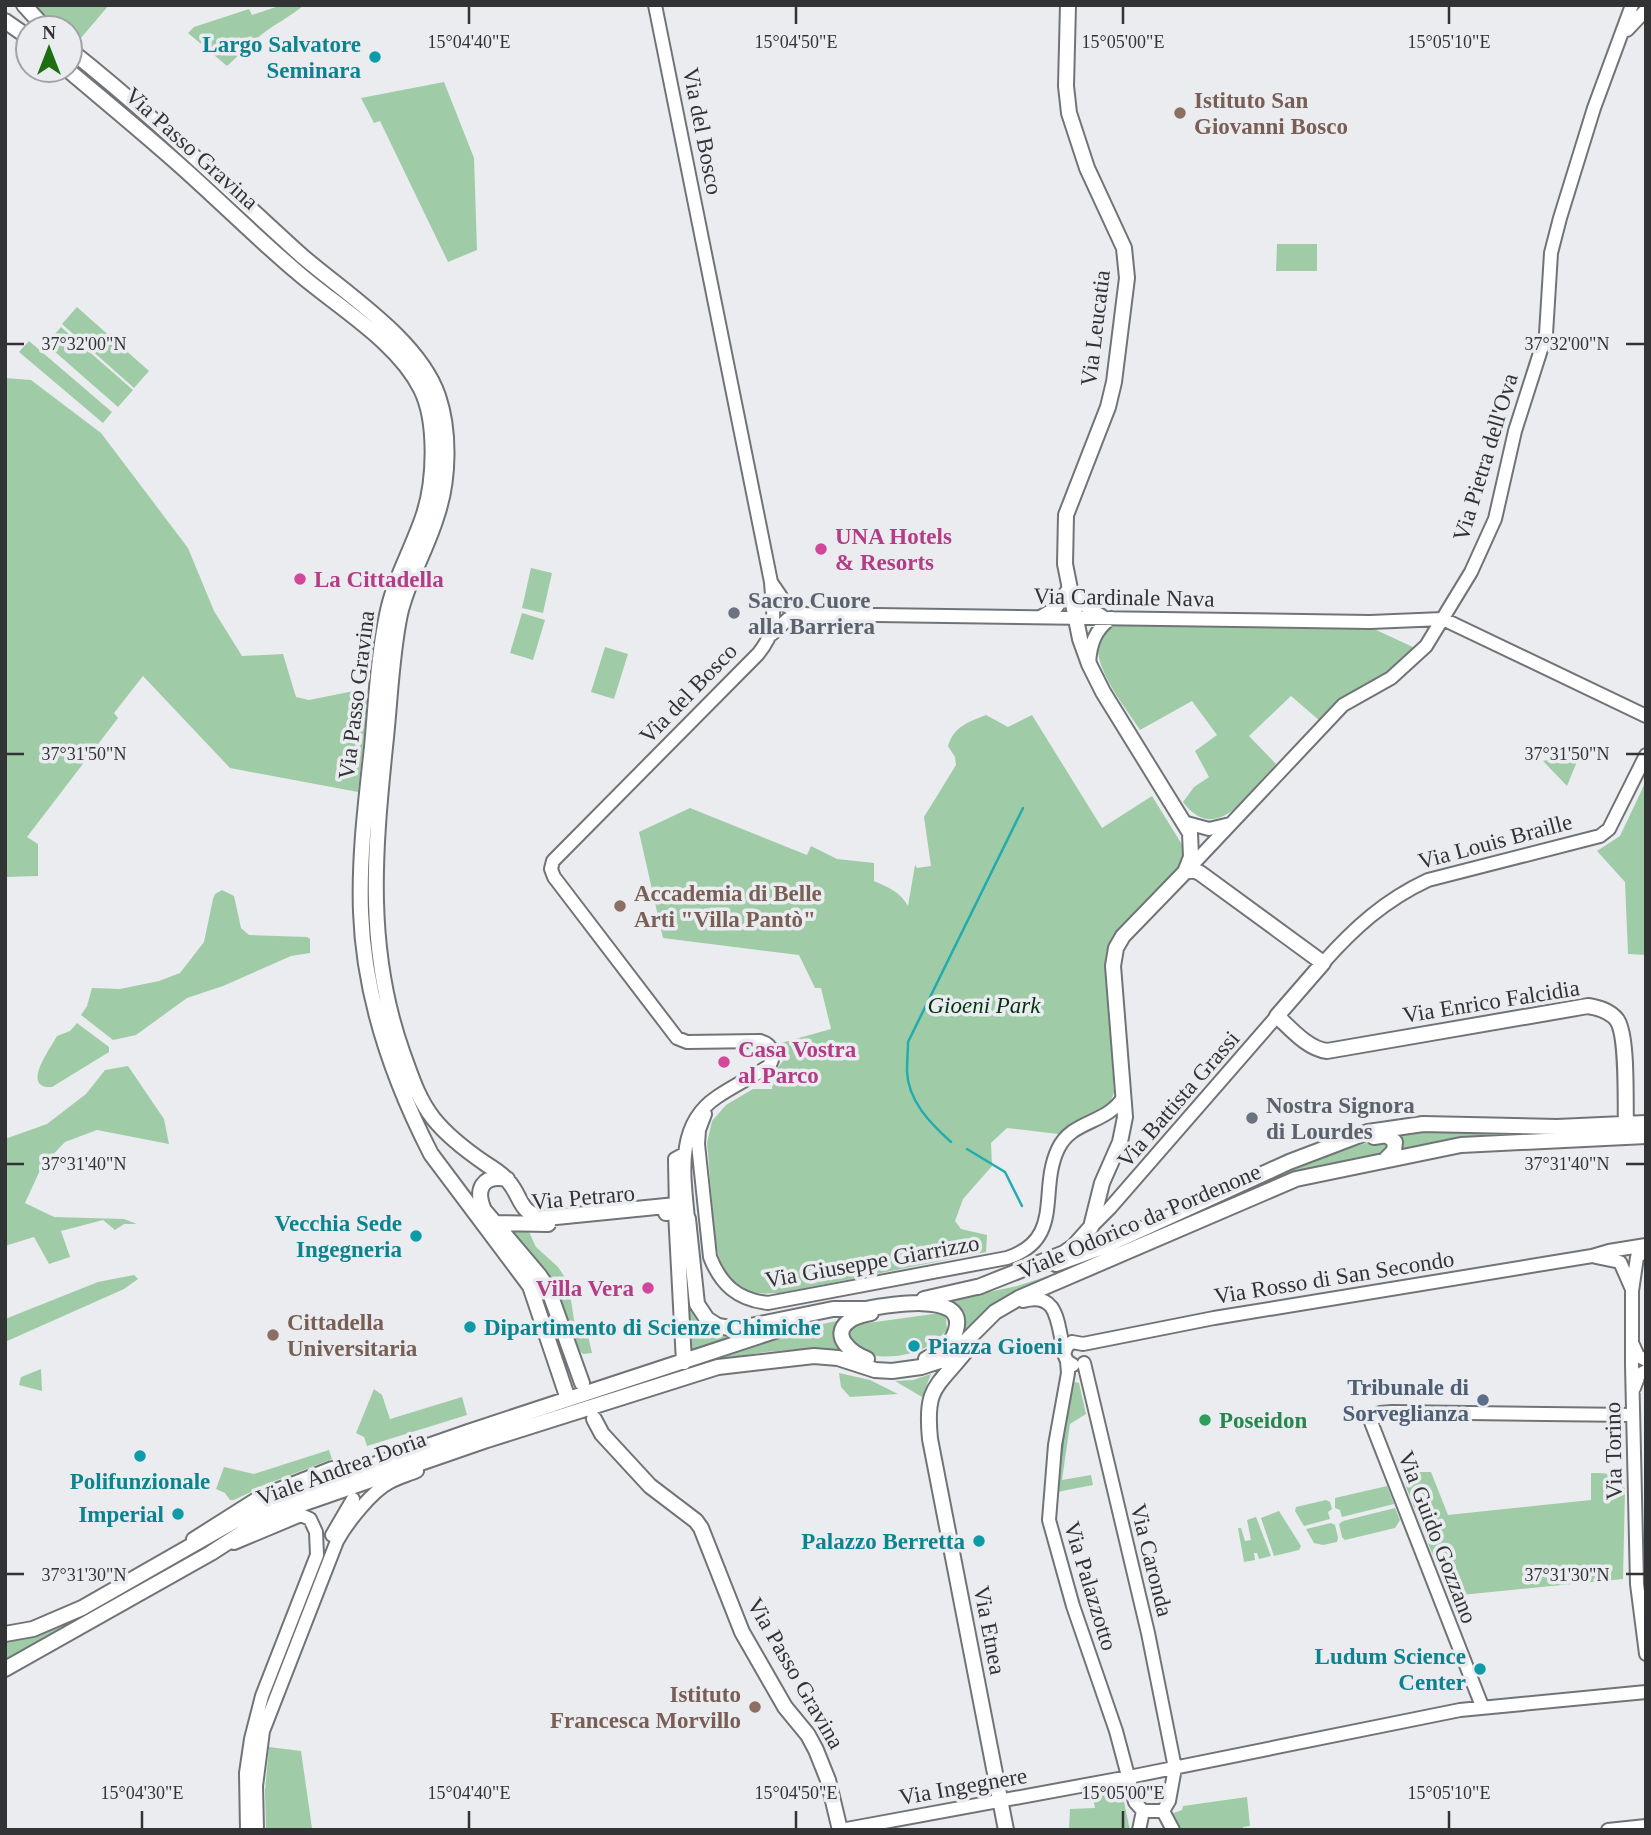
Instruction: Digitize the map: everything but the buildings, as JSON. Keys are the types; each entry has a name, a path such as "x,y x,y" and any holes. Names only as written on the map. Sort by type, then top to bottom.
{"main road":[{"path":"5,15 14,11 18,5"},
{"name":"Via del Bosco","path":"655,5 771,582 771,635 758,654 553,861 551,869 568,896 677,1038 687,1042 760,1041 770,1046 774,1054 769,1066 714,1099 690,1127 684,1154 675,1159 681,1207"},
{"name":"Via Leucatia","path":"1068,5 1066,86 1069,113 1087,168 1124,248 1127,268 1111,393 1066,515 1064,552 1075,617 1089,664 1103,692 1151,768 1166,786 1187,824"},
{"name":"Via Pietra dell'Ova","path":"1091,1227 1125,1116 1114,957 1123,936 1193,869 1231,823 1343,705 1391,678 1414,659 1426,646 1471,572 1495,519 1514,431 1546,334 1550,262 1558,223 1594,108 1623,33 1639,11"},
{"name":"Via Passo Gravina","path":"84,61 155,119 305,258 385,323 427,372 435,389 444,424 444,478 439,511 407,592 397,634 376,833 376,937 391,1022 425,1107 444,1132 507,1179"},
{"name":"Via Passo Gravina","path":"84,83 156,144 294,270 380,339 416,380 427,404 432,444 429,489 423,517 401,569 386,619 362,834 361,914 371,995 379,1026 420,1132 431,1154 530,1286 568,1399"},
{"path":"771,582 788,607 805,614"},
{"path":"1042,617 1056,608 1070,588 1085,606 1108,618 1096,633 1090,650 1089,664"},
{"path":"771,635 788,619 805,614"},
{"name":"Via Cardinale Nava","path":"805,614 1370,622 1443,619"},
{"path":"1443,619 1646,716"},
{"name":"Via Louis Braille","path":"1277,1016 1360,923 1410,888 1428,880 1600,836 1609,829 1646,755"},
{"path":"1187,824 1209,829 1231,823"},
{"path":"1187,824 1196,841 1193,869 1323,962"},
{"name":"Via Enrico Falcidia","path":"1277,1016 1312,1046 1327,1051 1588,1006 1599,1007 1619,1023 1623,1045 1626,1124"},
{"name":"Via Battista Grassi","path":"1110,1208 1277,1016"},
{"name":"Via Giuseppe Giarrizzo","path":"700,1163 708,1248 715,1270 723,1282 740,1296 768,1303 1021,1254 1035,1243 1044,1226 1058,1149 1072,1130 1112,1112 1124,1097"},
{"path":"700,1163 699,1130 714,1099"},
{"path":"1087,1123 1108,1124 1113,1127 1119,1142"},
{"name":"Viale Odorico da Pordenone","path":"979,1287 1035,1272 1103,1247 1323,1148 1368,1132 1406,1125 1557,1127 1646,1123"},
{"path":"1323,1148 1387,1135 1395,1142 1395,1147 1391,1157 1386,1159"},
{"name":"Viale Odorico da Pordenone","path":"987,1319 1006,1306 1296,1179 1461,1145 1646,1136"},
{"path":"1569,1140 1646,1142"},
{"path":"684,1154 690,1154 700,1163"},
{"path":"494,1223 479,1200 479,1189 495,1178 507,1179"},
{"name":"Via Petraro","path":"507,1179 525,1210 537,1217 681,1207"},
{"path":"459,1191 494,1223 548,1288 582,1383"},
{"path":"681,1207 695,1296 700,1310 712,1322 725,1328 745,1328 833,1310 898,1304 979,1287 1063,1253 1074,1246 1110,1208"},
{"path":"681,1207 684,1362"},
{"name":"Via Petraro","path":"494,1223 534,1226 681,1207"},
{"path":"1103,1247 1097,1243 1096,1235 1110,1208"},
{"name":"Via Rosso di San Secondo","path":"1083,1344 1225,1316 1609,1251 1646,1248"},
{"name":"Via Torino","path":"1646,1248 1637,1256 1632,1291 1633,1415 1641,1547 1637,1584 1646,1654"},
{"path":"1592,1256 1620,1262 1632,1291"},
{"name":"Via Palazzotto","path":"1006,1306 1037,1297 1053,1307 1068,1373 1055,1445 1049,1520 1073,1606 1135,1802 1143,1811"},
{"path":"899,1371 918,1362 934,1356 948,1344 956,1331 956,1314 951,1308 938,1304 898,1304 850,1319 844,1325 844,1345 856,1355 881,1362 918,1362 941,1361"},
{"name":"Viale Andrea Doria","path":"5,1634 33,1629 82,1608 275,1500 782,1329 869,1308"},
{"path":"899,1371 941,1361 959,1349 987,1319"},
{"name":"Via Etnea","path":"987,1319 977,1338 940,1382 929,1400 927,1410 930,1439 1006,1830"},
{"path":"1072,1342 1083,1344 1088,1353 1084,1363 1074,1366 1065,1356 1072,1342"},
{"path":"1633,1345 1638,1356 1646,1360"},
{"name":"Viale Andrea Doria","path":"5,1669 211,1553 262,1520 485,1441 718,1367 814,1356 838,1358 875,1370 899,1371"},
{"name":"Via Caronda","path":"1084,1363 1148,1633 1175,1768"},
{"path":"1633,1392 1639,1376 1646,1371"},
{"name":"Via Guido Gozzano","path":"1482,1706 1371,1422 1380,1413 1392,1412 1633,1415"},
{"name":"Via Passo Gravina","path":"594,1419 602,1434 650,1486 696,1521 701,1528 742,1632 785,1707 808,1734 816,1750 828,1780 840,1830"},
{"path":"268,1716 337,1541 350,1521 380,1488 390,1482 485,1441"},
{"path":"175,1554 197,1535 261,1496 332,1468"},
{"path":"257,1830 258,1756 273,1688 320,1563 334,1531 353,1499"},
{"path":"211,1553 296,1516 310,1519 316,1532 317,1555 267,1685 251,1739 246,1773 247,1830"},
{"name":"Via Ingegnere","path":"840,1830 1129,1777 1482,1706 1646,1692"},
{"path":"1139,1829 1143,1811 1168,1821 1175,1768"},
{"path":"1608,1830 1646,1826"}],"green space":[{"path":"31,5 109,5 84,34 84,14 41,14"},
{"path":"282,5 304,5 261,35 227,66 188,33 194,27 249,9 252,15"},
{"path":"444,82 474,158 477,250 448,262 380,121 374,123 361,98"},
{"path":"1277,244 1317,244 1317,271 1276,271"},
{"path":"77,307 149,371 134,388 62,324"},
{"path":"61,327 133,390 118,407 46,344"},
{"path":"29,341 112,412 103,423 19,352"},
{"path":"5,378 31,380 101,433 188,548 214,611 242,656 283,654 296,697 309,700 364,689 369,697 358,792 230,768 143,676 114,713 118,718 27,837 38,844 38,876 5,877"},
{"path":"531,568 552,573 543,613 522,608"},
{"path":"522,613 545,620 533,660 510,653"},
{"path":"1118,624 1372,628 1415,648 1390,671 1333,704 1320,721 1291,696 1249,736 1276,764 1233,810 1221,817 1208,819 1196,815 1183,802 1194,787 1209,777 1195,751 1217,735 1192,701 1140,730 1113,690 1099,658 1098,644 1104,632"},
{"path":"605,647 628,654 614,699 591,692"},
{"name":"Gioeni Park","path":"986,715 1008,727 1032,715 1102,828 1152,796 1186,851 1181,867 1114,938 1106,952 1114,1092 1111,1100 1099,1112 1058,1134 1007,1128 991,1143 992,1166 963,1199 955,1221 961,1229 987,1235 986,1252 781,1293 749,1291 728,1276 718,1254 707,1143 712,1121 726,1105 753,1089 772,1089 773,1073 783,1061 781,1043 831,1029 821,988 815,988 799,955 663,938 639,832 690,808 807,855 811,846 837,859 874,863 874,881 894,891 908,906 915,865 917,868 931,866 924,817 956,765 955,757 948,746 954,734 963,726"},
{"path":"1558,751 1578,759 1567,786 1543,761 1552,759"},
{"path":"1646,781 1646,955 1628,954 1625,882 1597,851 1620,836"},
{"path":"222,890 234,896 241,928 249,935 307,937 310,939 310,953 291,956 223,986 187,998 136,1035 113,1040 81,1015 87,1006 92,988 120,989 159,981 180,973 204,942 213,899 215,894"},
{"path":"77,1023 109,1047 109,1052 52,1087 43,1086 38,1082 38,1075 44,1058 57,1036 70,1031"},
{"path":"128,1066 164,1119 169,1144 97,1130 65,1142 42,1166 25,1203 54,1217 124,1219 137,1224 124,1224 115,1230 103,1220 61,1231 70,1257 49,1264 34,1237 5,1246 5,1139 47,1124 86,1094 105,1070"},
{"path":"1402,1130 1591,1133 1460,1139 1402,1150 1398,1134"},
{"path":"1380,1139 1390,1143 1386,1154 1325,1166 1268,1183 1036,1285 950,1350 952,1303 947,1301 1017,1286 1076,1267 1188,1214 1302,1165"},
{"path":"508,1229 528,1230 536,1247 558,1267 568,1282 576,1332 587,1331 592,1353 583,1354 580,1351 555,1285"},
{"path":"134,1275 138,1279 124,1289 5,1342 5,1319 98,1282"},
{"path":"692,1310 708,1329 733,1337 691,1351 688,1311"},
{"path":"940,1313 946,1318 947,1330 928,1346 911,1353 889,1356 867,1354 852,1342 849,1332 854,1325"},
{"path":"842,1320 852,1358 811,1350 791,1350 749,1354 689,1369 783,1335"},
{"path":"41,1369 42,1391 19,1385 21,1377"},
{"path":"839,1373 870,1380 898,1394 850,1397 841,1387"},
{"path":"931,1374 922,1397 895,1381 913,1380"},
{"path":"1075,1382 1079,1383 1086,1414 1070,1424 1062,1480 1091,1475 1093,1485 1057,1492 1071,1386"},
{"path":"374,1389 382,1395 390,1419 462,1397 467,1415 367,1446 364,1437 356,1433"},
{"path":"329,1450 332,1459 234,1500 216,1489 224,1467 254,1474"},
{"path":"1414,1472 1431,1472 1448,1515 1591,1500 1591,1473 1616,1477 1625,1489 1623,1579 1451,1596 1452,1588 1442,1559 1435,1561 1405,1484 1408,1475"},
{"path":"1387,1486 1394,1504 1342,1517 1340,1510 1335,1508 1335,1498"},
{"path":"1326,1500 1330,1502 1332,1509 1328,1512 1330,1519 1304,1526 1295,1511 1296,1507"},
{"path":"1395,1508 1400,1520 1395,1528 1345,1540 1342,1537 1339,1524 1343,1521"},
{"path":"1279,1511 1301,1546 1299,1550 1274,1556 1261,1518"},
{"path":"1256,1517 1271,1556 1259,1559 1257,1553 1254,1553 1255,1560 1244,1562 1238,1528 1241,1528 1245,1541 1251,1540 1247,1520"},
{"path":"1331,1523 1335,1525 1337,1542 1323,1545 1314,1543 1306,1529"},
{"path":"101,1607 5,1660 5,1643 44,1632"},
{"path":"269,1747 301,1751 312,1828 347,1830 266,1830 265,1791"},
{"path":"1121,1788 1130,1830 1069,1830 1070,1809 1095,1808 1092,1794"},
{"path":"1247,1797 1250,1826 1243,1827 1243,1830 1180,1830 1171,1814 1182,1810 1183,1806"}],"waterway":[{"path":"951,1142 928,1119 911,1092 907,1071 908,1042 1023,808"},
{"path":"967,1149 1005,1172 1022,1206"},
{"path":"1060,1464 1065,1422"}],"place":[{"name":"Largo Salvatore Seminara","path":"375,57"},
{"name":"Istituto San Giovanni Bosco","path":"1180,113"},
{"name":"UNA Hotels & Resorts","path":"821,549"},
{"name":"La Cittadella","path":"300,579"},
{"name":"Sacro Cuore alla Barriera","path":"734,613"},
{"name":"Accademia di Belle Arti \"Villa Pantò\"","path":"620,906"},
{"name":"Casa Vostra al Parco","path":"724,1062"},
{"name":"Nostra Signora di Lourdes","path":"1252,1118"},
{"name":"Vecchia Sede Ingegneria","path":"416,1236"},
{"name":"Villa Vera","path":"648,1288"},
{"name":"Dipartimento di Scienze Chimiche","path":"470,1327"},
{"name":"Cittadella Universitaria","path":"273,1335"},
{"name":"Piazza Gioeni","path":"914,1346"},
{"name":"Tribunale di Sorveglianza","path":"1483,1400"},
{"name":"Poseidon","path":"1205,1420"},
{"name":"Polifunzionale","path":"140,1456"},
{"name":"Imperial","path":"178,1514"},
{"name":"Palazzo Berretta","path":"979,1541"},
{"name":"Ludum Science Center","path":"1480,1669"},
{"name":"Istituto Francesca Morvillo","path":"755,1707"}]}
